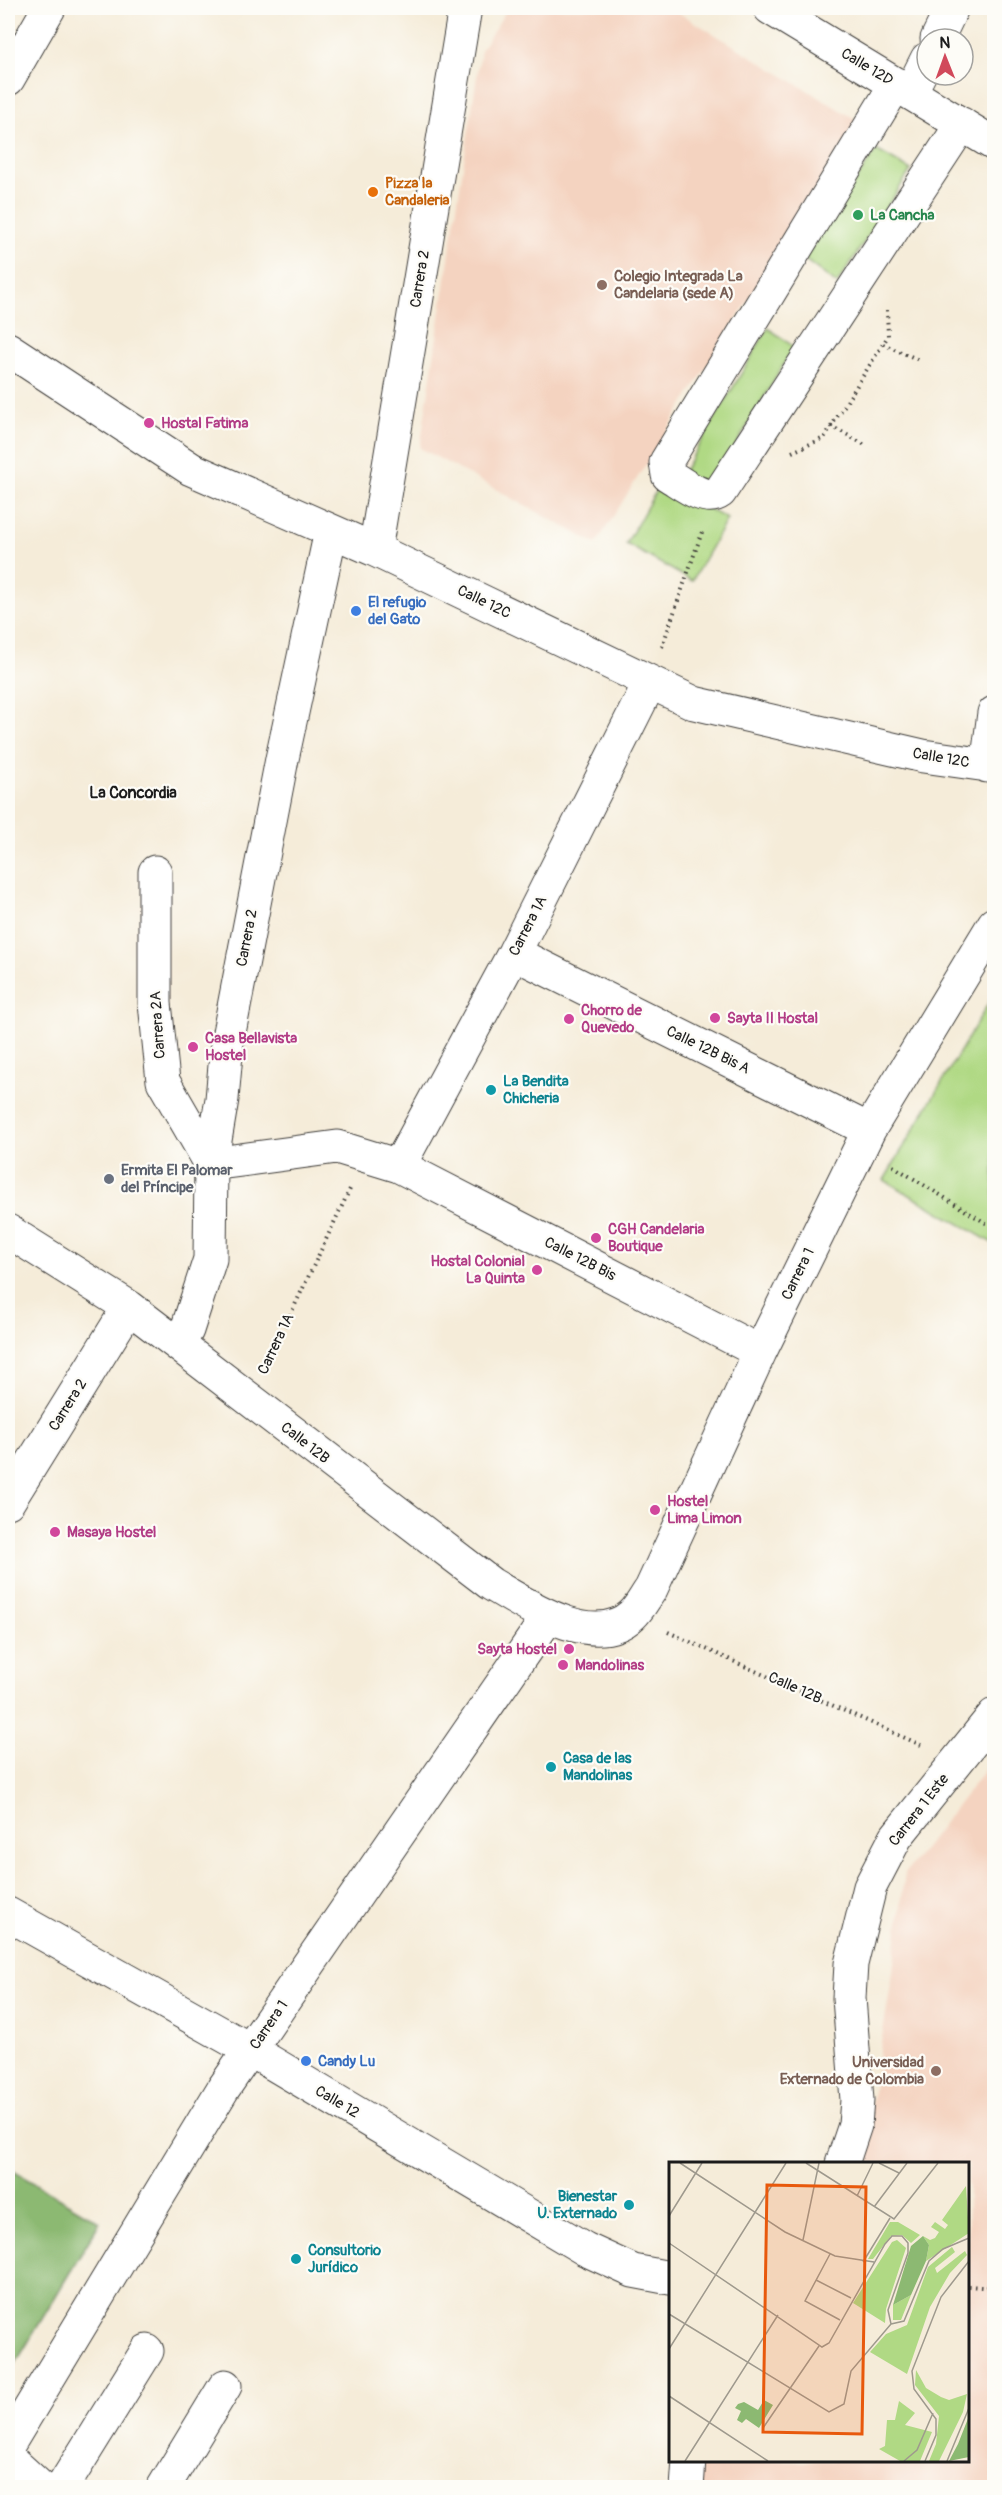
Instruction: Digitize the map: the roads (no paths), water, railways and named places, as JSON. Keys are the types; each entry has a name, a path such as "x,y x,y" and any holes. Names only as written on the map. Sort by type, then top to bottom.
{"street":[{"path":"8,79 49,8"},
{"name":"Carrera 2","path":"375,550 465,8"},
{"name":"Calle 12D","path":"770,8 994,144"},
{"path":"943,27 952,8"},
{"path":"915,74 903,88 666,462 668,475 705,495 715,495 962,124"},
{"name":"Calle 12C","path":"8,350 191,469 375,550 694,703 922,756 991,766"},
{"name":"Carrera 2","path":"176,1343 187,1329 210,1259 211,1164 222,1099 227,1043 282,759 331,531"},
{"name":"Carrera 1A","path":"399,1166 514,953 650,682"},
{"path":"991,766 994,713"},
{"name":"Carrera 2A","path":"155,872 155,1003 163,1082 211,1164"},
{"name":"Carrera 1","path":"622,1621 651,1589 760,1352 865,1138 994,924"},
{"name":"Calle 12B Bis A","path":"514,953 865,1138"},
{"name":"Calle 12B Bis","path":"211,1164 337,1148 399,1166 760,1352"},
{"name":"Calle 12B","path":"8,1232 129,1307 482,1578 548,1617 582,1627 622,1621"},
{"name":"Carrera 2","path":"8,1502 129,1307"},
{"name":"Carrera 1","path":"8,2445 223,2089 252,2051 548,1617"},
{"name":"Carrera 1 Este","path":"842,2162 855,2126 857,2100 849,1998 851,1964 861,1916 875,1878 896,1837 994,1715"},
{"name":"Calle 12","path":"8,1914 252,2051 585,2249 633,2271 669,2278"},
{"path":"62,2487 147,2351"},
{"path":"162,2487 225,2386"},
{"path":"8,2458 41,2487"},
{"path":"687,2487 689,2462"}],"place":[{"name":"Pizza la Candaleria","path":"373,192"},
{"name":"La Cancha","path":"858,215"},
{"name":"Colegio Integrada La Candelaria (sede A)","path":"602,285"},
{"name":"Hostal Fatima","path":"149,423"},
{"name":"El refugio del Gato","path":"356,611"},
{"name":"Sayta II Hostal","path":"715,1018"},
{"name":"Chorro de Quevedo","path":"569,1019"},
{"name":"Casa Bellavista Hostel","path":"193,1047"},
{"name":"La Bendita Chicheria","path":"491,1090"},
{"name":"Ermita El Palomar del Príncipe","path":"109,1179"},
{"name":"CGH Candelaria Boutique","path":"596,1238"},
{"name":"Hostal Colonial La Quinta","path":"537,1270"},
{"name":"Hostel Lima Limon","path":"655,1510"},
{"name":"Masaya Hostel","path":"55,1532"},
{"name":"Sayta Hostel","path":"569,1649"},
{"name":"Mandolinas","path":"563,1665"},
{"name":"Casa de las Mandolinas","path":"551,1767"},
{"name":"Candy Lu","path":"306,2061"},
{"name":"Universidad Externado de Colombia","path":"936,2071"},
{"name":"Bienestar U. Externado","path":"629,2205"},
{"name":"Consultorio Jurídico","path":"296,2259"}],"district":[{"name":"La Concordia","path":"133,793"}]}
